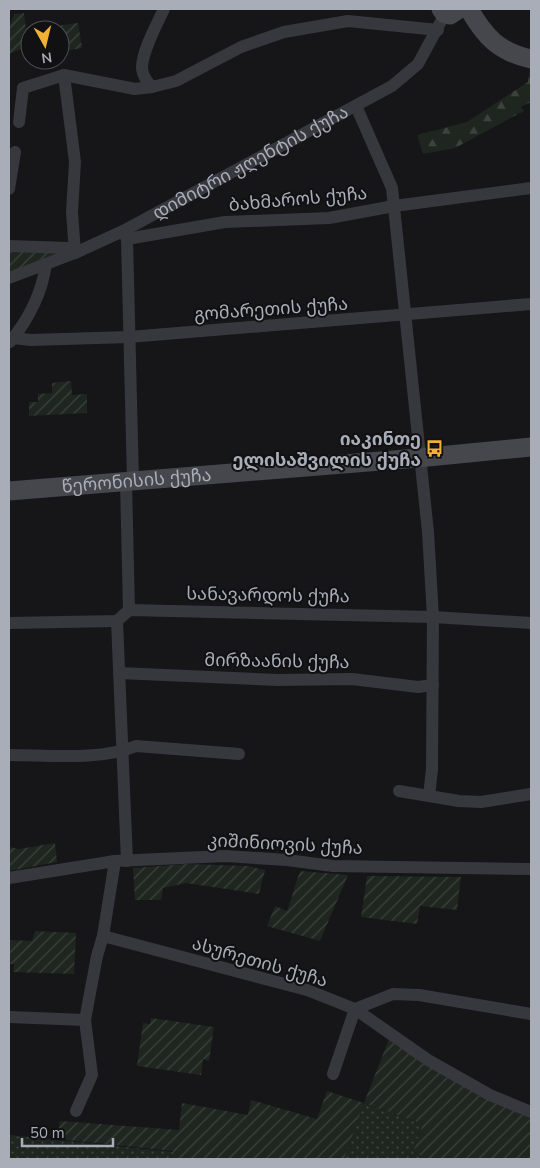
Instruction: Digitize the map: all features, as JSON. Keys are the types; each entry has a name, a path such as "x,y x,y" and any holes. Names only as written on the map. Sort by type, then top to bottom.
{"street":[{"path":"152,87 145,79 142,68 147,48 164,9"},
{"path":"469,9 493,44 520,57 531,59"},
{"path":"19,122 23,88 64,75 135,89 152,87 176,81 241,47 284,32 348,20 446,15"},
{"name":"დიმიტრი ჟღენტის ქუჩა","path":"9,278 125,235 392,86 418,64 446,15"},
{"path":"64,75 76,162 72,212 75,253"},
{"path":"356,106 392,188 394,206 418,458 428,532 433,617 433,685 429,796"},
{"path":"9,189 11,167 15,152"},
{"name":"ბახმაროს ქუჩა","path":"125,235 225,222 329,218 394,206 531,188"},
{"path":"9,623 117,621 129,610 129,337 125,235"},
{"path":"9,246 69,248 75,253"},
{"path":"11,341 40,292 46,264"},
{"name":"გომარეთის ქუჩა","path":"11,341 129,337 404,316 531,304"},
{"name":"წერონისის ქუჩა","path":"9,491 531,447"},
{"name":"სანავარდოს ქუჩა","path":"129,610 433,617 531,623"},
{"path":"76,1111 92,1075 84,1020 97,956 121,861 122,752 117,621"},
{"name":"მირზაანის ქუჩა","path":"120,673 278,680 352,679 418,687 433,685"},
{"path":"9,755 122,752 136,746 239,754"},
{"path":"399,791 459,801 481,802 531,794"},
{"name":"კიშინიოვის ქუჩა","path":"9,878 121,861 225,856 287,860 333,866 531,868"},
{"name":"ასურეთის ქუჩა","path":"103,936 307,990 355,1009 428,1060 490,1095 531,1112"},
{"path":"333,1074 355,1009 392,994 419,995 531,1014"},
{"path":"9,1017 84,1020"}],"green space":[{"path":"24,13 25,20 20,20 20,49 9,54 9,28 14,14"},
{"path":"78,23 82,48 70,50 70,24"},
{"path":"530,69 531,102 521,107 524,111 455,148 423,154 417,135 467,122 528,82"},
{"path":"9,251 62,253 9,274"},
{"path":"71,381 72,395 87,394 87,413 29,416 29,402 38,402 38,394 52,393 52,383"},
{"path":"55,843 57,862 9,871 9,847 19,849"},
{"path":"186,864 248,866 265,870 259,894 186,883 163,888 161,900 135,900 133,868"},
{"path":"300,871 348,875 320,941 267,926 275,906 287,911"},
{"path":"367,876 461,877 457,910 420,906 417,924 361,917"},
{"path":"35,931 76,933 74,974 13,972 14,964 9,964 9,940 32,941"},
{"path":"151,1018 214,1027 209,1061 203,1059 201,1075 137,1066 143,1023 150,1024"},
{"path":"389,1039 531,1116 531,1159 428,1159 413,1152 423,1124 364,1103"},
{"path":"327,1091 364,1103 344,1159 174,1159 173,1151 57,1139 60,1121 179,1130 182,1103 248,1115 251,1100 317,1119"},
{"path":"364,1103 423,1124 413,1152 428,1159 344,1159"},
{"path":"9,1122 10,1135 174,1152 174,1159 9,1159"}],"place":[{"name":"იაკინთე ელისაშვილის ქუჩა","path":"435,449"}]}
